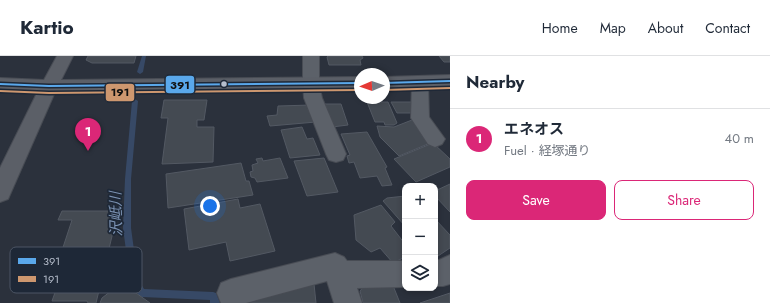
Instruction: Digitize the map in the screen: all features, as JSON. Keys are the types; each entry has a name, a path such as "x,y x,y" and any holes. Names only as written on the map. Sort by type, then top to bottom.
{"main road":[{"path":"0,192 33,118 65,56"},
{"path":"390,83 450,81"},
{"path":"0,84 49,86 354,83"}],"street":[{"path":"311,56 311,84 313,98 336,154"},
{"path":"420,82 420,118 435,139"},
{"path":"231,293 335,266 348,303"},
{"path":"438,273 443,273 450,268"},
{"path":"339,275 402,274"}],"building":[{"path":"88,56 136,56 134,63 92,63 86,60"},
{"path":"328,56 362,56 363,58 360,60 361,65 329,65"},
{"path":"439,56 450,56 450,62 444,62"},
{"path":"164,100 207,100 204,120 197,120 197,127 214,127 213,162 162,164 168,118 161,118"},
{"path":"391,102 415,102 417,113 397,113"},
{"path":"325,104 341,104 348,125 332,127"},
{"path":"368,104 389,104 397,123 394,125 385,125 384,122 375,122"},
{"path":"311,105 316,122 270,126 267,116 277,115 278,106"},
{"path":"412,120 435,141 399,156 380,137 377,126 394,127"},
{"path":"302,127 307,139 313,138 320,155 290,158 281,130"},
{"path":"367,132 387,167 385,168 392,185 382,186 377,176 360,178 354,162 349,163 347,156 350,155 341,134"},
{"path":"433,143 450,159 450,167 416,182 394,159"},
{"path":"262,158 263,161 280,158 288,178 257,182 255,178 251,177 250,172 253,171 252,165 258,163 256,159"},
{"path":"324,158 338,192 307,196 294,161"},
{"path":"241,163 246,181 249,181 253,195 168,208 166,174"},
{"path":"450,184 450,212 438,199 438,190"},
{"path":"402,196 402,223 383,201 387,198"},
{"path":"238,199 240,208 260,204 275,251 230,261 226,242 189,250 184,209"},
{"path":"381,205 395,222 391,226 402,240 402,258 393,263 380,248 371,252 356,240 354,215"},
{"path":"62,211 118,211 109,247 63,247 72,220 58,220"},
{"path":"438,222 450,235 450,248 438,256"},
{"path":"392,283 400,303 363,303 360,291 364,286"},
{"path":"314,284 316,303 249,303 249,293"},
{"path":"55,293 98,293 96,303 88,303 87,301 52,301"},
{"path":"108,293 136,293 150,303 100,303 102,298"},
{"path":"450,293 450,303 420,303"}],"waterway":[{"name":"沢岻川","path":"140,72 144,56"},
{"name":"沢岻川","path":"130,247 127,228 128,179 135,101"},
{"name":"沢岻川","path":"142,293 213,296 215,303"}],"transit line":[{"name":"391","path":"390,83 450,81"},
{"name":"391","path":"0,84 49,86 354,83"},
{"name":"191","path":"390,90 450,88"},
{"name":"191","path":"0,91 49,93 354,90"}],"place":[{"name":"エネオス","path":"88,151"}]}
